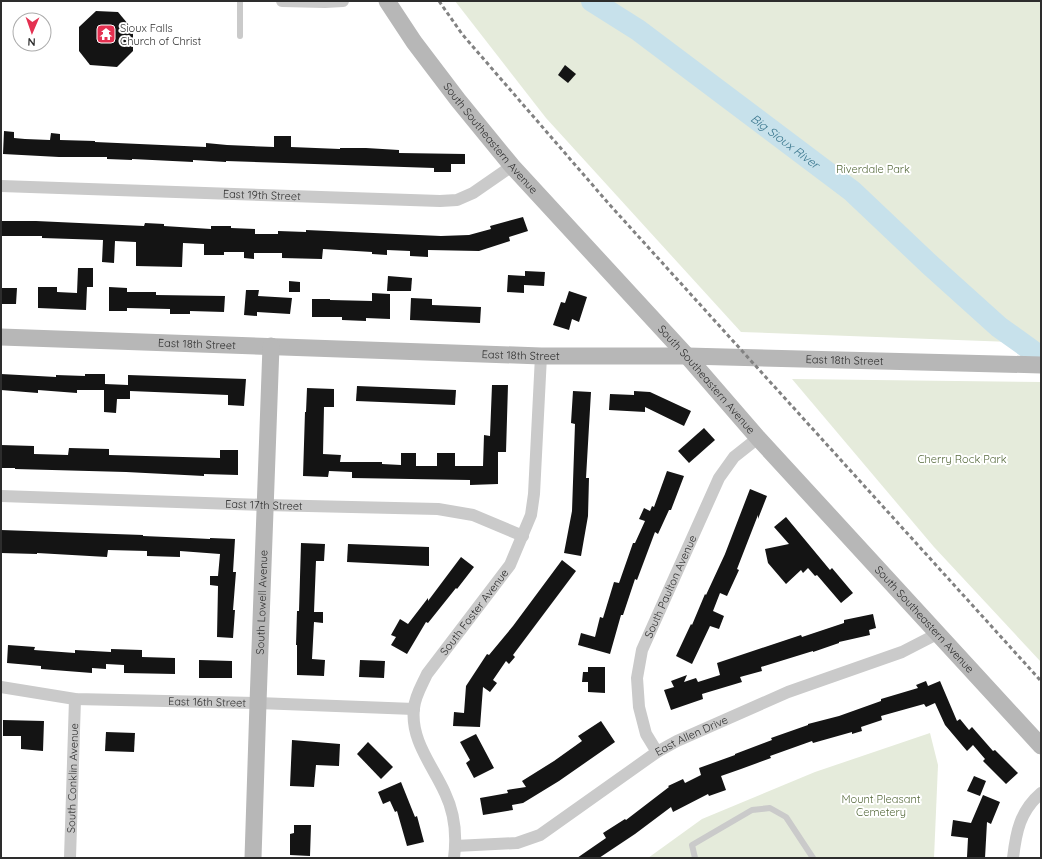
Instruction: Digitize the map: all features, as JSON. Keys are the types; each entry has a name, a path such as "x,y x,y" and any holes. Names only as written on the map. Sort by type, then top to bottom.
{"street":[{"path":"282,1 344,1"},
{"name":"South Southeastern Avenue","path":"387,1 414,42 453,94 512,166 687,356 758,438 1041,746"},
{"name":"East 19th Street","path":"1,186 440,201 457,200 472,193 512,166"},
{"name":"East 18th Street","path":"1,337 541,356 687,356 1041,365"},
{"name":"South Lowell Avenue","path":"253,858 271,346"},
{"name":"South Foster Avenue","path":"454,858 456,846 456,826 446,794 416,736 414,709 418,691 427,674 510,565 531,515 534,494 541,356"},
{"name":"South Paulton Avenue","path":"657,752 646,734 639,707 637,678 642,650 719,478 734,457 758,438"},
{"name":"East 17th Street","path":"1,496 438,509 473,514 523,536"},
{"name":"East Allen Drive","path":"456,846 517,843 540,835 657,752 676,741 788,692 902,652 938,634"},
{"name":"East 16th Street","path":"1,687 75,699 258,703 414,709"},
{"name":"South Conklin Avenue","path":"70,858 75,699"},
{"path":"1013,858 1016,835 1022,818 1032,801 1041,793"}],"lane":[{"path":"240,1 240,36"},
{"path":"695,858 692,845 752,810 770,808 786,817 813,858"}],"green space":[{"name":"Riverdale Park","path":"455,1 1041,1 1041,343 741,332 546,118"},
{"name":"Cherry Rock Park","path":"792,379 1041,382 1041,662 934,547"},
{"name":"Mount Pleasant Cemetery","path":"930,733 938,765 934,858 648,858 702,819 815,772"}],"building":[{"name":"Sioux Falls Church of Christ","path":"96,11 118,12 133,30 133,51 117,67 90,65 79,51 79,27"},
{"path":"565,65 576,74 568,83 558,75"},
{"path":"4,131 14,132 14,138 25,139 50,140 51,133 60,134 60,140 206,147 206,143 274,147 274,136 291,136 291,147 340,149 366,148 399,150 399,153 465,154 465,164 451,164 451,172 434,172 434,168 193,160 193,162 107,159 107,157 59,157 3,154"},
{"path":"523,217 528,231 509,237 510,241 479,251 428,250 428,257 410,256 410,251 387,250 387,255 372,254 372,252 323,249 322,259 282,258 282,253 254,253 254,259 244,258 244,252 224,252 224,255 204,255 204,244 183,243 182,267 136,266 136,242 115,241 114,263 102,262 103,240 42,238 42,236 1,236 1,221 36,221 144,226 145,223 164,224 164,226 211,229 211,226 231,226 231,228 255,229 255,234 278,234 278,231 306,232 306,230 441,236 469,235 491,229 490,226"},
{"path":"78,268 93,268 93,287 87,287 86,310 38,308 38,287 57,287 57,292 77,293"},
{"path":"525,271 545,272 544,286 524,285 524,293 507,292 508,275 525,276"},
{"path":"388,276 412,278 411,291 387,291"},
{"path":"289,281 300,282 300,292 289,292"},
{"path":"109,287 127,288 127,292 156,292 156,295 225,296 224,312 190,311 190,314 170,314 170,309 127,308 127,311 109,311"},
{"path":"1,288 17,288 16,304 1,304"},
{"path":"246,290 259,290 258,296 292,298 290,314 257,312 257,316 244,315"},
{"path":"569,291 587,297 579,322 572,319 569,330 553,325 561,302 565,303"},
{"path":"372,293 390,294 390,319 366,318 366,321 342,320 342,317 312,317 312,299 372,301"},
{"path":"411,298 432,299 432,305 481,307 480,323 410,320"},
{"path":"1,374 56,377 56,375 85,376 85,374 105,374 105,384 128,385 128,375 246,379 244,406 228,405 228,395 130,391 130,399 117,399 116,413 104,412 104,390 77,390 77,393 38,390 38,393 1,390"},
{"path":"492,385 508,385 506,452 498,452 498,484 470,485 470,480 352,478 352,472 329,471 328,477 303,476 307,388 334,389 334,407 324,407 323,454 341,455 340,462 382,462 382,464 401,465 401,453 416,453 416,466 437,466 437,453 455,453 455,466 483,466 484,435 490,436"},
{"path":"357,386 456,390 455,405 356,401"},
{"path":"573,391 591,392 586,478 589,478 588,516 581,556 564,553 572,511 575,424 571,423"},
{"path":"634,391 650,392 691,411 684,426 645,407 645,412 609,410 610,394 634,395"},
{"path":"704,428 715,440 689,463 678,451"},
{"path":"1,445 34,446 34,454 68,455 69,448 109,449 109,455 220,458 220,450 238,450 238,475 204,474 204,476 1,468"},
{"path":"667,471 684,476 671,510 669,510 658,534 655,532 637,580 635,579 623,615 621,615 610,654 578,645 581,633 595,637 600,617 603,618 614,582 619,583 633,543 635,543 645,521 639,519 644,508 650,511 652,506 654,507"},
{"path":"750,489 767,496 737,569 739,570 727,596 720,593 713,611 724,616 719,629 710,626 692,664 676,656 725,554"},
{"path":"786,517 830,570 832,568 853,593 841,603 817,575 815,576 808,568 803,573 801,570 786,584 768,563 765,549 789,544 774,527"},
{"path":"1,530 235,539 233,572 236,572 233,610 235,610 233,638 217,637 218,586 210,585 210,576 218,576 220,554 180,551 180,557 147,556 147,551 108,550 107,557 37,553 1,553"},
{"path":"301,543 325,544 324,561 316,561 314,612 323,612 323,623 314,622 312,659 325,660 324,676 297,675 297,611 299,611"},
{"path":"348,544 429,547 429,566 347,562"},
{"path":"461,557 474,567 428,623 426,622 407,654 391,645 396,637 391,635 400,619 408,624 428,598 428,601"},
{"path":"562,560 576,571 513,655 515,657 509,664 506,661 493,680 497,683 490,692 483,687 480,727 453,726 454,712 464,713 466,686 487,654 489,655 513,626"},
{"path":"873,614 876,628 869,630 870,635 839,642 813,652 761,667 762,671 740,677 742,682 702,694 703,699 671,710 664,690 674,687 671,681 687,675 684,682 696,678 698,682 720,675 717,663 801,635 802,637 844,623 844,620"},
{"path":"8,645 35,647 34,650 75,653 75,650 111,652 111,649 142,650 142,657 175,658 175,674 124,673 124,665 106,664 106,669 92,668 92,673 41,669 41,666 7,663"},
{"path":"199,660 232,661 232,678 199,678"},
{"path":"360,660 385,661 384,678 359,677"},
{"path":"588,667 605,667 605,693 588,692 588,682 582,682 583,672 588,672"},
{"path":"926,681 928,686 940,681 957,721 960,719 969,730 972,727 993,751 995,750 1018,773 1006,784 983,761 985,759 973,745 967,751 945,725 935,703 926,707 924,704 881,716 882,720 861,727 862,731 852,734 852,732 813,743 812,741 721,776 726,790 709,796 708,794 673,812 671,807 635,834 599,858 577,858 606,838 603,833 625,819 626,820 669,787 668,786 683,779 685,783 701,775 699,768 735,755 772,740 771,738 808,724 839,716 881,701 881,699 918,688 916,685"},
{"path":"3,720 44,721 43,751 21,749 21,736 3,736"},
{"path":"601,721 615,742 559,781 523,803 512,805 513,810 483,815 480,798 508,793 507,790 526,787 522,781 582,741 578,736"},
{"path":"106,732 135,733 134,752 105,751"},
{"path":"476,734 494,768 474,778 466,763 470,760 460,742"},
{"path":"292,740 340,744 339,766 316,765 314,787 290,786"},
{"path":"368,742 393,767 381,779 357,754"},
{"path":"974,776 986,781 980,796 967,791"},
{"path":"401,782 415,817 417,816 424,842 407,846 397,811 395,812 390,801 383,804 378,792"},
{"path":"983,795 1000,802 991,824 987,822 985,858 967,857 968,838 951,836 953,820 971,823"},
{"path":"294,825 311,825 310,856 290,855 290,834 294,833"}],"waterway":[{"name":"Big Sioux River","path":"592,1 638,30 852,191 929,264 999,327 1041,357"}],"railway":[{"path":"439,1 462,34 609,204 1041,681"}],"place":[{"name":"Sioux Falls Church of Christ","path":"106,34"}]}
